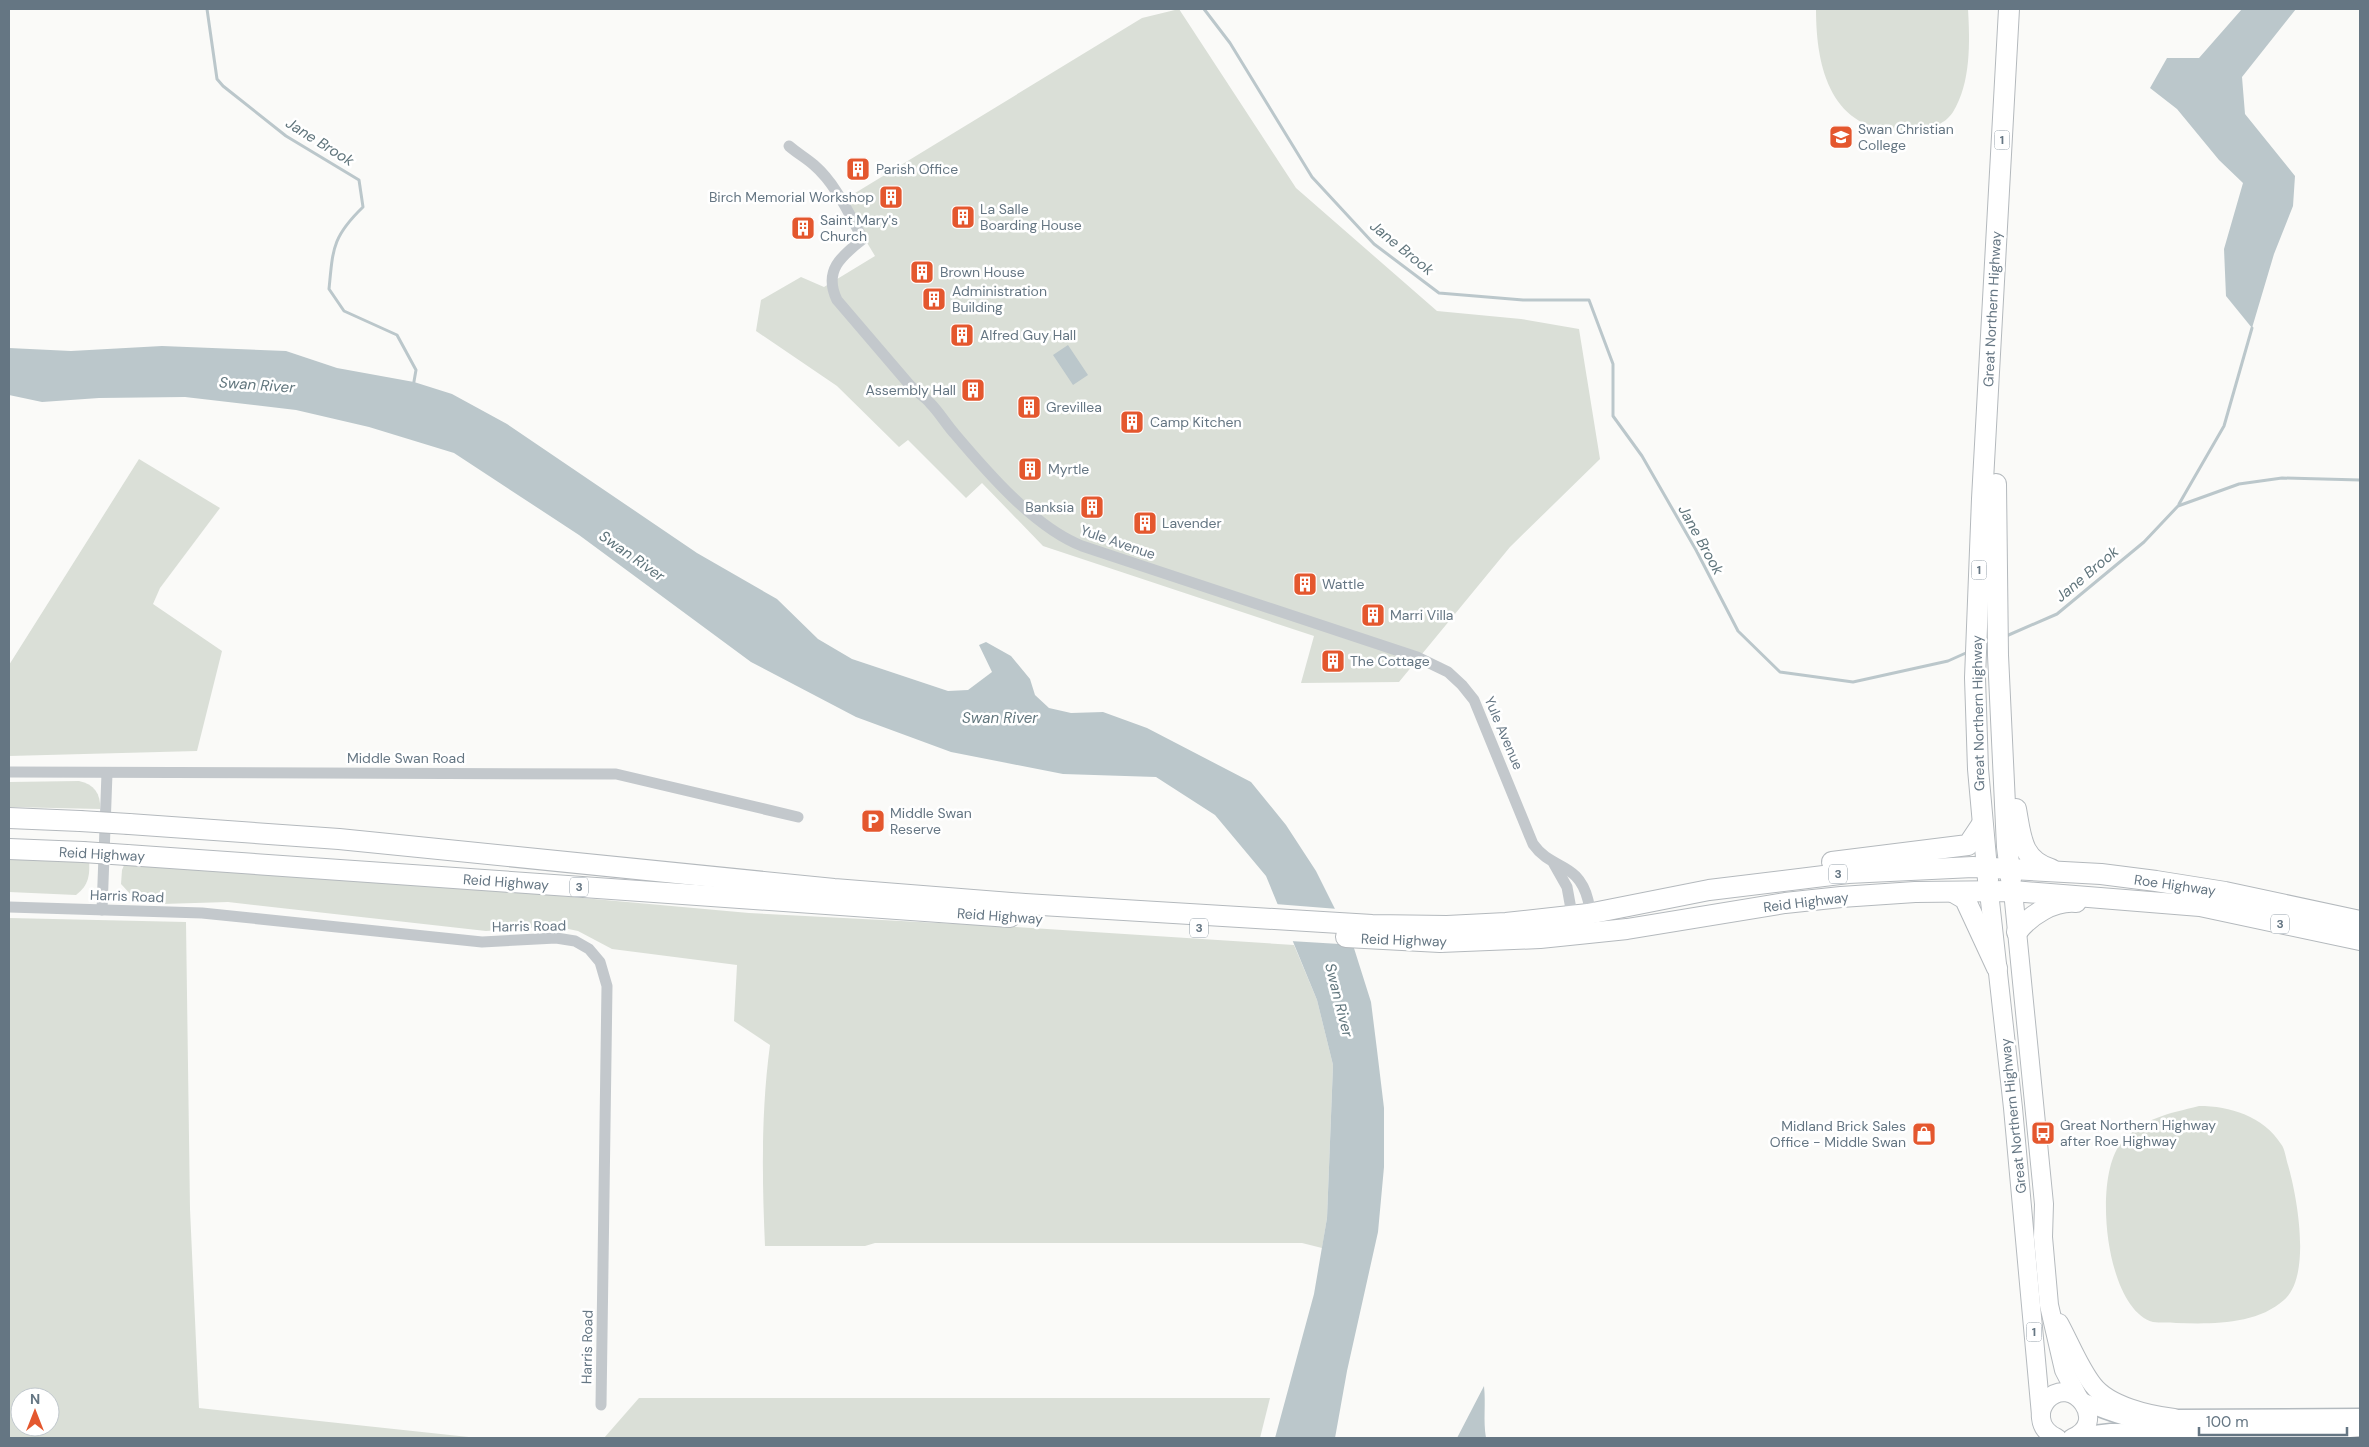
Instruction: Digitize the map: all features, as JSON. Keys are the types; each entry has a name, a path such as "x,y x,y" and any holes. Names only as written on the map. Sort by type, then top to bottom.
{"highway":[{"name":"Great Northern Highway","path":"1989,892 1975,724 1976,649 1982,499 2010,9"},
{"name":"Great Northern Highway","path":"2012,891 2009,868 1998,639 1995,500 2006,262 2022,9"},
{"path":"2003,728 2021,841 2032,860 2041,866 2058,871"},
{"name":"Reid Highway","path":"9,818 129,824 339,839 834,889 1028,911"},
{"path":"1709,890 1769,870 1968,845 1982,824"},
{"name":"Reid Highway","path":"9,849 1363,931 1506,923 1582,925 1785,903 1915,892 1989,892"},
{"name":"Roe Highway","path":"1986,868 2058,871 2156,881 2226,892 2360,921"},
{"name":"Reid Highway","path":"1582,925 1709,890 1848,873 1986,868"},
{"name":"Roe Highway","path":"1989,892 2012,891 2200,906 2360,940"},
{"path":"1953,892 1965,899 1997,968"},
{"path":"2017,932 2033,915 2070,902 2155,910 2200,906"}],"main road":[{"name":"Great Northern Highway","path":"2012,891 2044,1204 2043,1237 2049,1305 2064,1370 2080,1399"},
{"name":"Great Northern Highway","path":"1989,892 2012,1099 2041,1416 2040,1438"},
{"path":"2012,1099 2023,1091 2031,1070"},
{"path":"2049,1305 2094,1386 2118,1403 2157,1416 2174,1418"},
{"path":"2056,1438 2047,1432 2041,1416 2046,1401 2054,1395 2069,1393 2080,1399"},
{"name":"1","path":"2075,1437 2084,1429 2088,1420 2087,1410 2080,1399"}],"street":[{"name":"Yule Avenue","path":"789,146 814,165 826,178 846,207 863,239 844,255 835,267 831,281 837,300 912,388 929,402 955,434 1042,524 1056,534 1082,546 1417,657 1442,668 1462,684 1477,705 1531,840 1554,864 1567,886 1582,925"},
{"name":"Middle Swan Road","path":"9,772 616,774 798,817"},
{"path":"102,910 106,773"},
{"name":"Yule Avenue","path":"1554,864 1570,870 1580,880 1589,903 1582,925"},
{"name":"Harris Road","path":"9,907 202,913 482,942 556,938 575,940 589,949 600,962 607,986 601,1404"},
{"path":"2080,1399 2114,1414 2142,1422 2171,1424 2174,1418 2360,1417"},
{"path":"2075,1437 2111,1432 2307,1433 2360,1428"}],"shaded area":[{"path":"1179,9 1296,188 1437,311 1521,319 1579,329 1600,459 1510,547 1399,682 1301,683 1314,636 1043,546 982,483 966,498 908,440 899,447 837,386 756,331 761,300 801,277 824,287 875,256 842,201 1142,18"},
{"path":"1816,9 1968,9 1968,62 1963,88 1953,112 1945,121 1934,127 1909,131 1883,129 1862,122 1846,111 1834,95 1825,76 1820,55"},
{"path":"139,459 220,508 160,588 153,604 222,651 197,751 9,756 9,665"},
{"path":"79,781 96,790 100,809 9,807 9,782"},
{"path":"9,855 89,859 88,879 84,887 76,895 9,892"},
{"path":"125,863 227,867 314,879 316,874 749,913 1016,927 1294,945 1317,1000 1333,1065 1327,1218 1322,1248 1302,1243 875,1243 865,1246 765,1246 763,1146 765,1095 770,1045 734,1021 737,965 612,949 578,931 554,926 486,931 228,902 162,904 134,898 121,884 122,870"},
{"path":"9,918 186,922 190,1209 199,1408 478,1438 9,1438"},
{"path":"2199,1106 2211,1106 2245,1114 2265,1126 2274,1134 2282,1146 2292,1179 2298,1215 2300,1255 2298,1273 2293,1289 2284,1300 2273,1308 2247,1319 2219,1323 2153,1322 2137,1312 2124,1293 2114,1268 2108,1240 2107,1182 2113,1159 2122,1142 2139,1127 2177,1111"},
{"path":"639,1398 1270,1398 1260,1438 604,1438"}],"water":[{"path":"2242,9 2296,9 2242,77 2245,114 2295,176 2293,206 2274,254 2252,328 2226,296 2224,249 2243,183 2219,160 2177,109 2150,88 2167,58 2199,58"},
{"path":"1068,345 1088,375 1073,385 1053,355"},
{"name":"Swan River","path":"162,346 286,351 337,368 414,382 452,394 507,424 697,553 777,599 818,639 852,659 948,691 968,690 992,672 979,645 986,642 1011,656 1030,679 1035,695 1049,708 1071,713 1103,712 1147,728 1251,782 1286,825 1316,871 1353,945 1371,1002 1384,1108 1384,1167 1378,1232 1347,1371 1335,1438 1275,1438 1314,1294 1327,1218 1333,1065 1317,1000 1266,876 1215,815 1156,777 1063,774 951,752 856,717 751,662 579,535 454,453 369,427 296,410 185,397 99,398 42,402 9,395 9,348 71,351"},
{"path":"1484,1386 1486,1438 1457,1438"}],"pier":[{"path":"1275,904 1338,909 1356,945 1290,941"}],"waterway":[{"name":"Jane Brook","path":"207,9 217,79 223,86 286,136 359,180 363,207 345,227 336,244 333,253 329,289 344,311 397,335 416,370 413,387"},
{"name":"Jane Brook","path":"1204,9 1230,43 1312,177 1374,244 1439,293 1523,300 1589,300 1613,364 1613,416 1642,456 1696,550 1738,631 1780,672 1853,682 1948,661 1968,652"},
{"path":"2179,504 2224,426 2252,328"},
{"name":"Jane Brook","path":"2004,637 2057,614 2144,542 2178,506 2239,484 2282,478 2360,480"}],"place":[{"name":"Swan Christian College","path":"1841,137"},
{"name":"Parish Office","path":"858,169"},
{"name":"Birch Memorial Workshop","path":"891,197"},
{"name":"La Salle Boarding House","path":"963,217"},
{"name":"Saint Mary's Church","path":"803,228"},
{"name":"Brown House","path":"922,272"},
{"name":"Administration Building","path":"934,299"},
{"name":"Alfred Guy Hall","path":"962,335"},
{"name":"Assembly Hall","path":"973,390"},
{"name":"Grevillea","path":"1029,407"},
{"name":"Camp Kitchen","path":"1132,422"},
{"name":"Myrtle","path":"1030,469"},
{"name":"Banksia","path":"1092,507"},
{"name":"Lavender","path":"1145,523"},
{"name":"Wattle","path":"1305,584"},
{"name":"Marri Villa","path":"1373,615"},
{"name":"The Cottage","path":"1333,661"},
{"name":"Middle Swan Reserve","path":"873,821"},
{"name":"Great Northern Highway after Roe Highway","path":"2043,1133"},
{"name":"Midland Brick Sales Office - Middle Swan","path":"1924,1134"}]}
